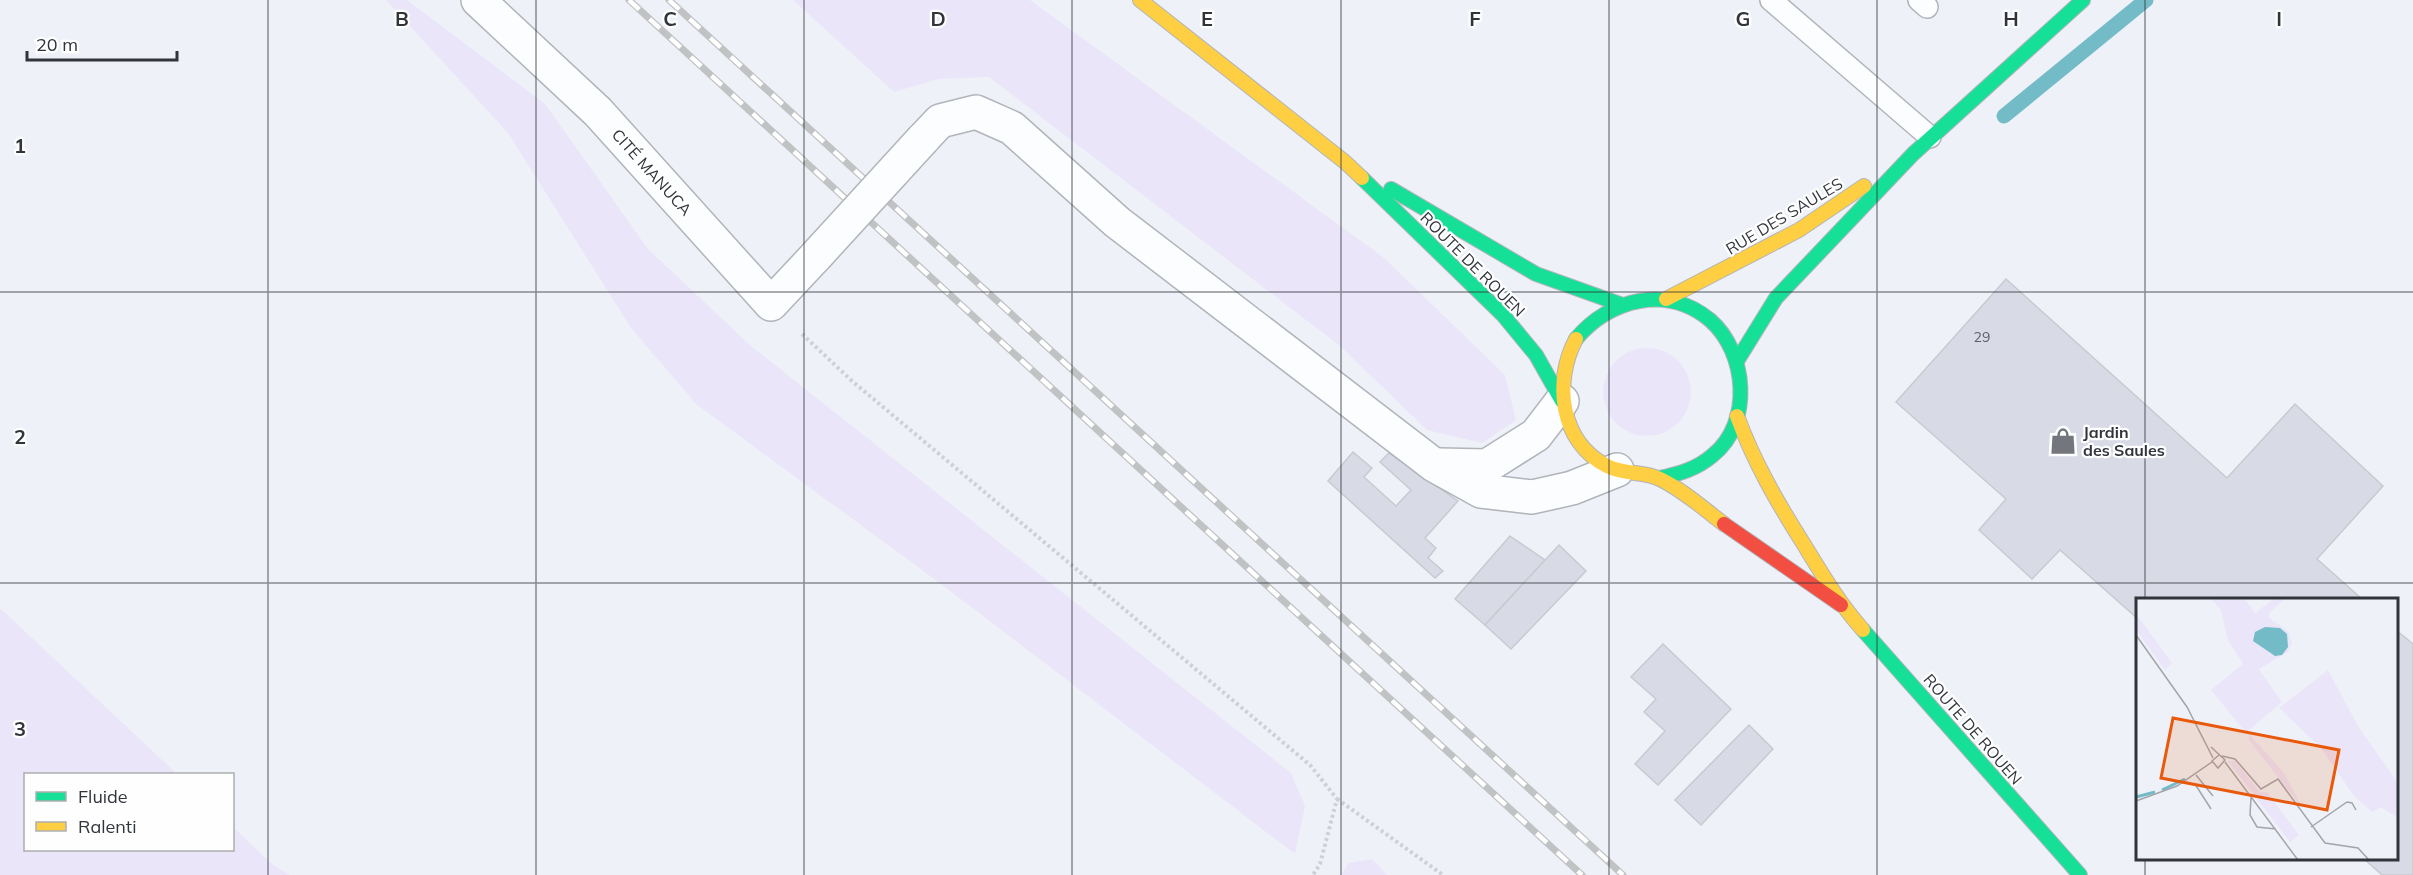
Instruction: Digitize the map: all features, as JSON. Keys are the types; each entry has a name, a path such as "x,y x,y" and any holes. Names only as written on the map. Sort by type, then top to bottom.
{"main road":[{"name":"ROUTE DE ROUEN","path":"1140,0 1346,162 1503,315 1536,356 1562,401"},
{"name":"RUE DES SAULES","path":"1737,362 1776,298 1913,154 2083,0"},
{"name":"RUE DES SAULES","path":"1666,299 1744,261 1799,230 1913,154"},
{"name":"ROUTE DE ROUEN","path":"1346,162 1536,274 1620,304"},
{"path":"1637,299 1666,299 1695,309 1718,327 1734,351 1742,378 1737,416 1729,434 1710,457 1686,472 1659,478 1631,476 1605,465 1583,447 1569,426 1562,401 1562,375 1573,344 1586,326 1609,308 1637,299"},
{"name":"ROUTE DE ROUEN","path":"1737,416 1751,454 1773,495 1841,605 2080,875"},
{"name":"ROUTE DE ROUEN","path":"1659,478 1841,605"}],"street":[{"name":"CITÉ MANUCA","path":"478,0 598,112 771,304"},
{"path":"771,304 940,121 976,112 1012,128 1117,222 1434,465 1481,491 1532,497 1572,488 1617,470"},
{"path":"1434,465 1487,466 1536,435 1562,401"}],"lane":[{"path":"1772,0 1930,137"}],"path":[{"path":"771,304 852,381 1310,765 1338,798 1443,875"},
{"path":"1313,875 1320,864 1338,798"}],"shaded area":[{"path":"386,0 407,0 545,104 648,249 751,346 1291,773 1305,806 1295,854 941,584 696,404 631,328 508,133"},
{"path":"793,0 1030,0 1383,257 1505,375 1516,420 1482,443 1427,430 1340,346 989,77 939,79 894,92"},
{"path":"1647,348 1664,352 1678,361 1687,375 1691,392 1687,409 1678,423 1664,432 1647,436 1630,432 1616,423 1607,409 1603,392 1607,375 1616,361 1630,352"},
{"path":"0,608 176,773 24,773 24,851 234,851 234,828 273,865 290,875 0,875"},
{"path":"1372,859 1387,875 1342,875 1348,863"}],"building":[{"name":"Jardin des Saules","path":"2006,279 2227,478 2295,404 2383,486 2317,559 2361,598 2136,598 2136,617 2060,550 2032,579 1979,530 2006,499 1896,402"},
{"path":"1353,452 1372,468 1364,477 1396,506 1411,490 1380,462 1389,453 1458,501 1425,538 1436,548 1428,558 1443,571 1435,578 1328,481"},
{"path":"1510,536 1545,560 1485,625 1455,599"},
{"path":"1559,545 1586,571 1511,649 1485,625"},
{"path":"2398,632 2413,644 2413,875 2382,875 2365,860 2398,860"},
{"path":"1663,644 1731,709 1658,785 1635,764 1665,731 1644,712 1656,699 1631,677"},
{"path":"1749,725 1773,749 1701,825 1675,800"}],"waterway":[{"path":"2004,116 2146,0"}],"railway":[{"path":"629,0 1582,875"},
{"path":"669,0 1623,875"}],"traffic: fast":[{"path":"1737,361 1776,298 1913,154 2083,0"},
{"path":"1362,178 1503,315 1536,355 1562,401"},
{"path":"1391,189 1536,274 1620,304"},
{"path":"1576,339 1589,325 1605,314 1639,301 1657,300 1676,302 1710,320 1732,350 1738,368 1739,407 1735,425 1726,441 1701,464 1674,475 1659,478"},
{"path":"1863,630 2080,875"}],"traffic: slow":[{"path":"1140,0 1345,162 1362,178"},
{"path":"1666,299 1799,230 1864,186"},
{"path":"1576,339 1569,356 1563,392 1570,427 1579,442 1591,455 1607,466 1620,471 1647,475 1669,483 1724,524"},
{"path":"1737,416 1758,466 1784,512 1831,588 1863,630"}],"traffic: jam":[{"path":"1724,524 1841,605"}],"place":[{"name":"Jardin des Saules","path":"2063,441"}]}
